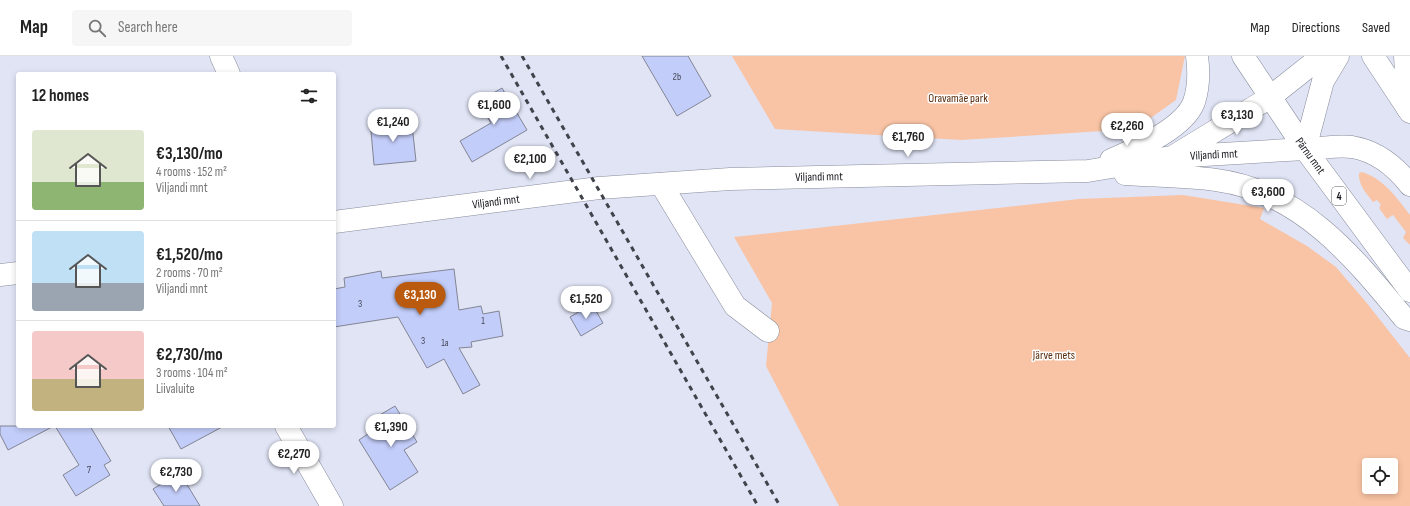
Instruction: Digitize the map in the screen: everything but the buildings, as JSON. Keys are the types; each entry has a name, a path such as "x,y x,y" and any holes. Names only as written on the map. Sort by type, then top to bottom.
{"main road":[{"path":"222,56 228,72"},
{"path":"1088,171 1158,138 1180,121 1194,102 1199,74 1197,56"},
{"name":"Pärnu mnt","path":"1243,56 1269,98 1305,149 1410,291"},
{"path":"1171,157 1269,98 1322,56"},
{"path":"1305,149 1323,81 1338,56"},
{"path":"1373,56 1409,111"},
{"path":"1405,56 1409,111"},
{"name":"Viljandi mnt","path":"336,222 599,188 730,179 1088,171 1171,157 1351,147 1376,154 1400,172 1410,185"},
{"path":"1088,171 1216,180 1257,190 1278,198 1298,210 1348,252 1404,318 1410,320"},
{"path":"661,184 735,306 768,331"},
{"path":"0,275 16,272"},
{"path":"287,428 332,506"}],"green space":[{"name":"Oravamäe park","path":"732,56 1185,56 1176,100 1135,129 961,140 775,129"},
{"path":"1362,172 1377,179 1383,184 1410,215 1410,245 1403,238 1406,232 1393,215 1387,219 1379,208 1381,205 1377,200 1373,202 1365,192 1359,177 1359,173"},
{"name":"Järve mets","path":"1183,195 1264,208 1260,219 1307,246 1336,267 1410,358 1410,506 839,506 766,366 772,303 734,237 1079,199"}],"railway":[{"path":"501,56 758,506"},
{"path":"522,56 780,506"}]}
